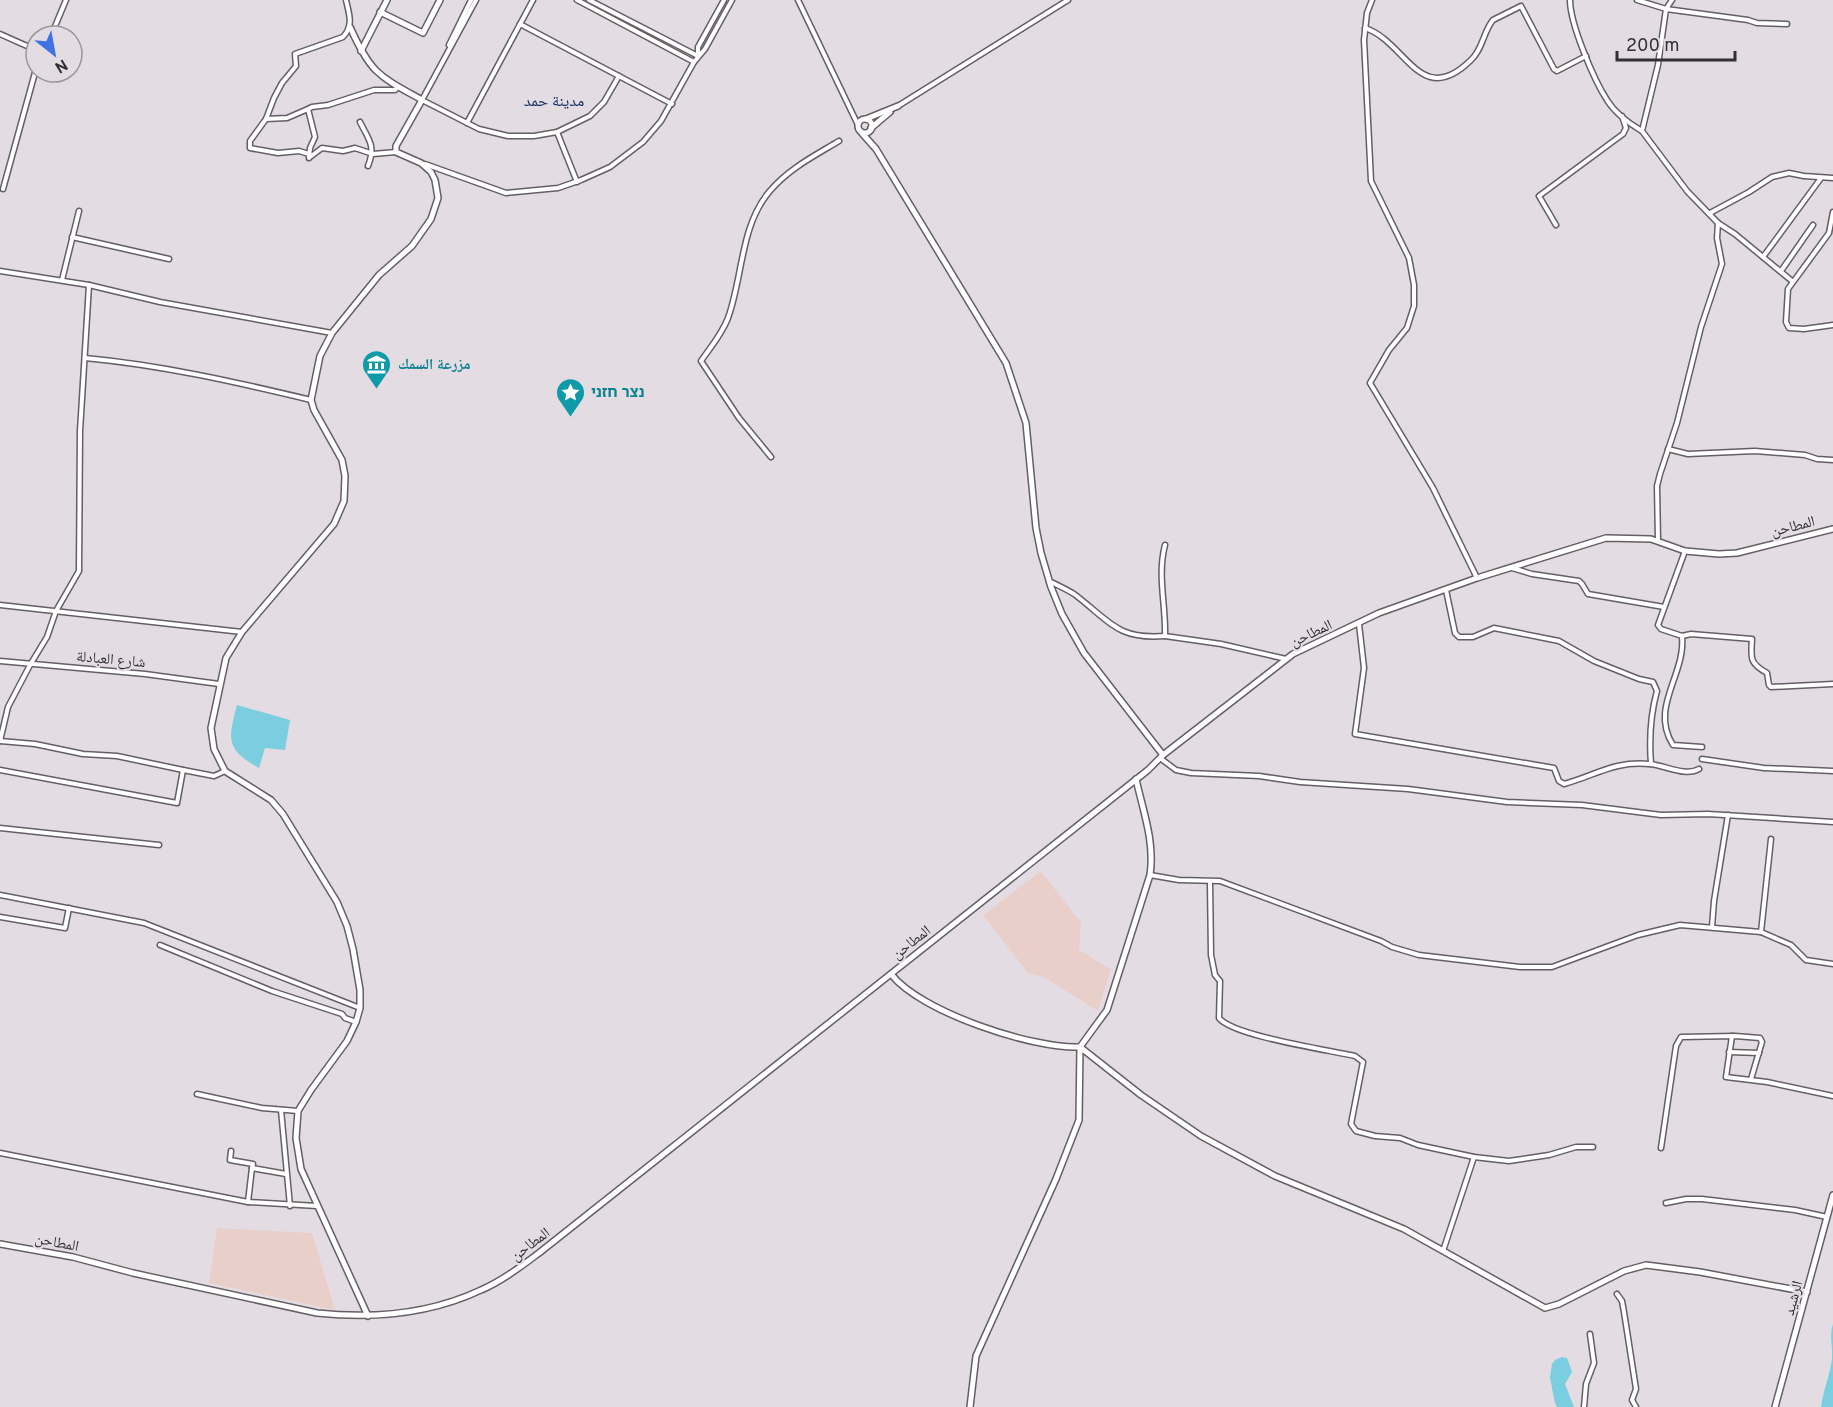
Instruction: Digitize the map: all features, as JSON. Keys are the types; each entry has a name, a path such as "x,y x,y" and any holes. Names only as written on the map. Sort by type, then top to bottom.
{"street":[{"path":"56,24 66,0"},
{"path":"346,0 351,20 350,27 343,36 295,54 296,66 282,83 266,119 250,141 250,148 278,153 299,151 309,154 309,158 322,148 343,151 355,148 373,154 396,152 506,193 558,188 577,182 610,167 643,142 661,122 694,62 705,50 732,0"},
{"path":"361,51 387,0"},
{"path":"380,12 423,33 440,0"},
{"path":"396,152 396,146 474,0"},
{"path":"467,123 533,0"},
{"path":"577,0 694,62"},
{"path":"589,0 698,56"},
{"path":"698,56 698,47 724,0"},
{"path":"798,0 854,118 866,132 898,106"},
{"path":"861,124 898,106 1068,0"},
{"path":"1372,0 1365,28 1371,181 1409,258 1414,285 1414,306 1407,328 1389,350 1370,382 1433,488 1477,578"},
{"path":"1570,0 1574,26 1607,100 1622,116 1642,131 1687,191 1718,223 1792,281"},
{"path":"1636,0 1666,9 1757,23 1787,24"},
{"path":"1642,131 1658,65 1666,9 1672,0"},
{"path":"1365,28 1377,33 1422,75 1440,77 1454,73 1472,60 1483,43 1493,20 1521,6 1554,69 1557,71 1586,56"},
{"path":"520,24 672,104"},
{"path":"350,27 361,51 375,71 398,87 479,129 508,136 534,136 556,132 590,116 604,102 619,76"},
{"path":"0,34 24,45"},
{"path":"3,189 32,84"},
{"path":"266,119 287,118 308,110 312,106 328,105 374,90 395,90 398,87"},
{"path":"308,110 315,137 309,154"},
{"path":"1556,225 1539,196 1623,134 1626,128 1622,116"},
{"path":"360,122 372,147 373,154 368,166"},
{"path":"861,124 870,122 876,149"},
{"path":"861,124 1006,363 1026,423 1036,528 1049,581 1062,614 1084,653 1162,756 1176,770 1191,773 1260,776 1300,782 1408,789 1507,802 1582,805 1661,815 1728,815 1833,822"},
{"path":"556,132 577,182"},
{"path":"771,457 739,418 701,361 719,336 728,318 749,227 759,206 773,188 793,169 839,141"},
{"path":"368,1316 301,1169 296,1138 298,1111 347,1041 360,1008 360,990 347,926 337,902 283,814 271,800 225,771 214,749 211,728 226,658 242,632 334,524 344,501 345,476 342,460 310,400 317,366 332,333 379,275 412,246 431,219 438,198 437,188 431,172 421,163"},
{"path":"1710,213 1749,192 1768,178 1789,173 1833,178"},
{"path":"1763,257 1821,178"},
{"path":"62,280 79,211"},
{"path":"1833,212 1829,234 1788,289 1786,322 1789,328 1804,329 1833,325"},
{"path":"1658,540 1657,486 1677,423 1701,327 1722,264 1717,238 1718,223"},
{"path":"1781,271 1813,225"},
{"path":"72,237 169,259"},
{"path":"0,271 89,285 160,302 332,333"},
{"path":"89,285 80,431 79,571 56,611 47,637 8,707 0,741 35,744 82,754 117,756 214,776 225,771"},
{"path":"85,358 181,371 310,400"},
{"path":"1668,449 1688,454 1755,452 1805,455 1817,459 1833,460"},
{"name":"المطاحن","path":"0,1244 73,1257 133,1273 297,1309 341,1316 407,1312 441,1305 481,1290 505,1277 539,1253 1293,654 1379,613 1477,578 1606,538 1630,537 1658,540 1702,554 1730,554 1833,530"},
{"path":"1165,545 1160,573 1166,611 1165,636"},
{"path":"1685,550 1659,627 1682,636 1691,634 1752,639 1753,664 1767,673 1768,685 1771,687 1833,684"},
{"path":"1512,568 1578,582 1588,594 1664,608"},
{"path":"1049,581 1073,594 1113,627 1122,631 1147,637 1165,636 1221,644 1286,659"},
{"path":"1446,590 1455,633 1460,637 1473,638 1494,628 1559,640 1594,661 1639,679 1653,682 1657,691 1651,712 1649,734 1651,764"},
{"path":"0,605 242,632"},
{"path":"1359,624 1364,668 1355,734 1554,768 1559,781 1564,784 1620,764 1651,764 1694,772 1699,769"},
{"path":"1682,636 1682,653 1664,718 1673,745 1702,747"},
{"name":"شارع العبادلة","path":"0,661 145,674 219,684"},
{"path":"1702,759 1764,768 1833,771"},
{"path":"0,770 177,803 183,770"},
{"path":"970,1407 976,1356 1056,1179 1079,1120 1080,1047 1107,1010 1150,875 1149,827 1136,779"},
{"path":"1712,927 1728,815"},
{"path":"0,828 159,845"},
{"path":"1761,932 1771,839"},
{"path":"1150,875 1179,880 1220,881 1280,902 1392,947 1419,955 1520,967 1552,967 1638,934 1677,925 1761,932 1791,945 1806,960 1833,964"},
{"path":"1210,882 1211,955 1215,975 1220,981 1219,1018 1223,1024 1294,1045 1355,1056 1363,1062 1351,1124 1356,1131 1375,1137 1400,1138 1418,1145 1474,1157 1509,1161 1549,1155 1576,1147 1593,1146"},
{"path":"0,895 144,923 360,1008"},
{"path":"0,917 65,928 69,908"},
{"path":"160,945 272,991 342,1014 345,1018 356,1022"},
{"path":"891,974 912,994 961,1019 1044,1044 1065,1048 1080,1047 1141,1095 1201,1136 1275,1176 1375,1216 1545,1308 1559,1304 1635,1267 1646,1265 1699,1272 1807,1292"},
{"path":"1732,1036 1726,1077 1833,1096"},
{"path":"1660,1148 1676,1046 1681,1037 1760,1038 1762,1041 1751,1080"},
{"path":"1729,1052 1759,1053"},
{"path":"197,1094 281,1110 298,1111"},
{"path":"281,1110 290,1206"},
{"path":"231,1151 230,1160 253,1164 248,1202"},
{"path":"0,1153 248,1202 318,1206"},
{"path":"1443,1251 1474,1157"},
{"path":"252,1168 286,1173"},
{"name":"الرشيد","path":"1775,1407 1833,1196"},
{"path":"1666,1203 1702,1199 1795,1210 1827,1217"},
{"path":"1617,1293 1622,1301 1624,1312 1636,1389 1632,1400 1636,1407"},
{"path":"1584,1407 1586,1384 1594,1363 1590,1334"}],"shaded area":[{"path":"1041,871 1081,923 1079,950 1111,969 1098,1011 1044,977 1028,973 983,915"},
{"path":"217,1228 312,1233 335,1310 209,1283"}],"water":[{"path":"237,705 290,720 285,750 265,748 259,768 240,755 232,742 232,727"},
{"path":"1833,1324 1833,1407 1821,1407 1832,1359"},
{"path":"1562,1357 1567,1358 1572,1372 1565,1384 1574,1407 1557,1407 1555,1403 1550,1378 1552,1364"}],"place":[{"name":"مزرعة السمك","path":"377,390"},
{"name":"נצר חזני","path":"570,418"}],"district":[{"name":"مدينة حمد","path":"554,100"}]}
